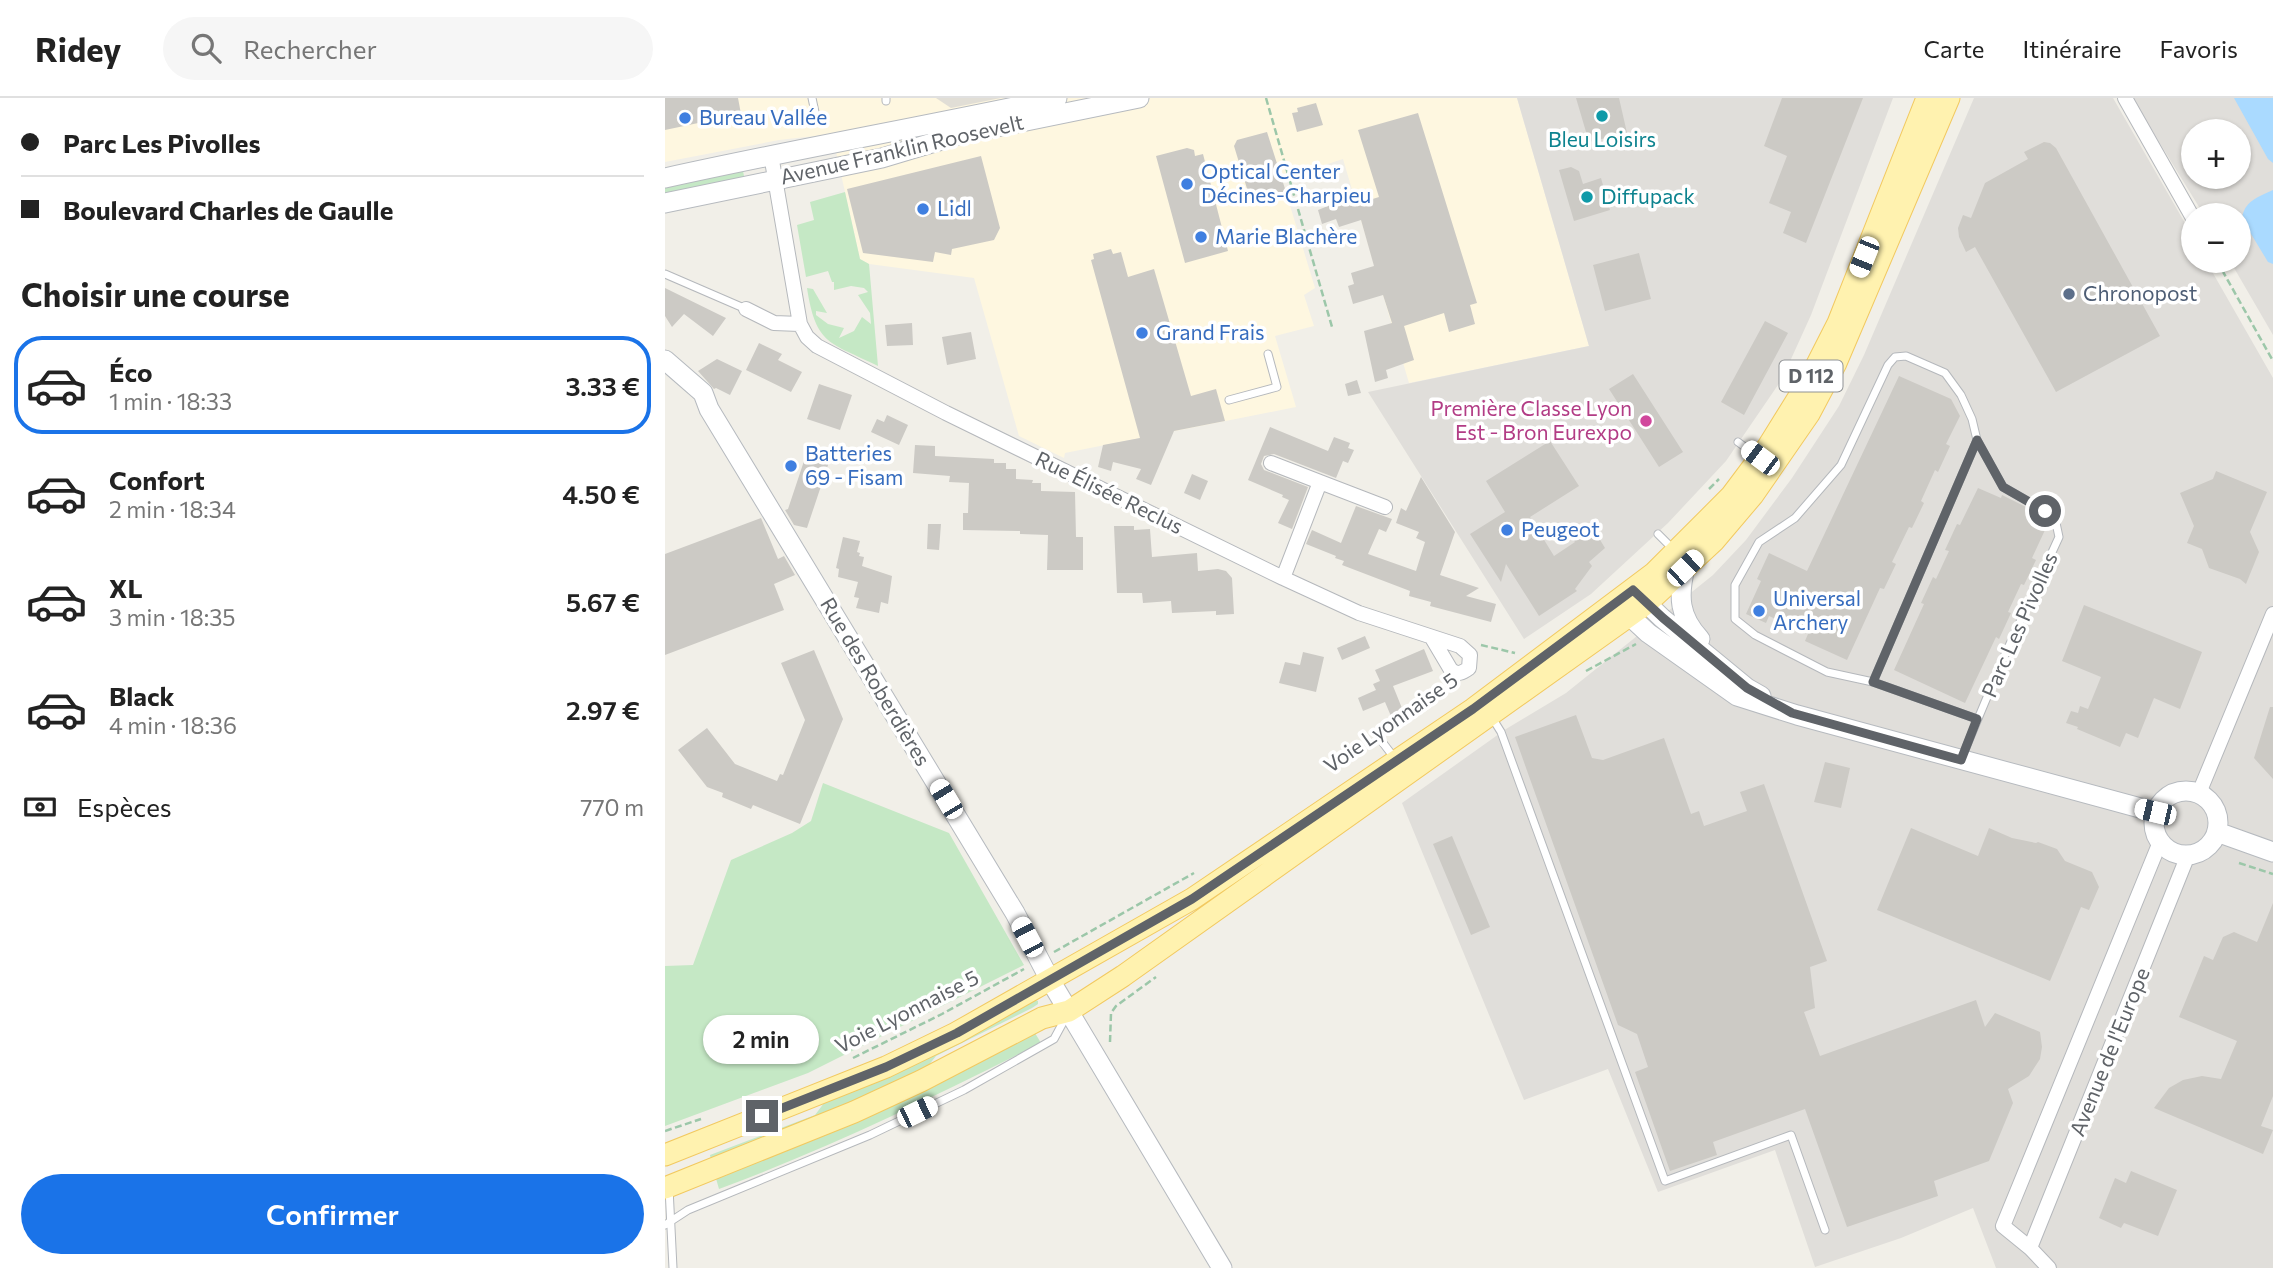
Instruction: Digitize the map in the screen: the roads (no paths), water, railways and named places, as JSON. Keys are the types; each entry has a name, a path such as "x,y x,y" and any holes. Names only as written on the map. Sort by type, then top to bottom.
{"main road":[{"name":"D 112","path":"665,1155 886,1067 957,1033 1192,899 1640,597 1680,560 1731,496 1760,458 1808,382 1838,323 1927,98"},
{"name":"D 112","path":"1680,560 1714,541 1753,495 1809,414 1836,363 1949,98"},
{"name":"D 112","path":"666,1184 854,1112 921,1081 1042,1018 1069,1011 1123,976 1491,715 1622,610"}],"street":[{"name":"Avenue Franklin Roosevelt","path":"665,203 882,158 962,134 1139,98"},
{"path":"2125,98 2184,203"},
{"name":"Avenue Franklin Roosevelt","path":"665,178 1051,99"},
{"path":"1028,120 1030,112 1049,106 1051,99"},
{"path":"746,309 773,323 800,324 771,155"},
{"name":"Rue Élisée Reclus","path":"800,324 807,337 817,346 864,371 1283,578 1359,613 1460,646 1470,655 1469,668 1462,673 1456,673 1447,665 1432,638"},
{"name":"Rue des Roberdières","path":"665,360 703,393 709,409 1015,914 1050,980 1222,1268"},
{"path":"665,377 695,402 709,409"},
{"path":"1271,463 1385,508"},
{"path":"1283,578 1320,482"},
{"path":"1680,560 1680,604 1684,617 1692,630 1747,688"},
{"path":"1640,597 1747,688 1792,713"},
{"path":"1622,610 1737,696 2155,812"},
{"path":"2199,793 2273,614"},
{"path":"2178,791 2199,793 2214,805 2218,814 2217,832 2206,848 2188,855 2168,850 2155,833 2155,812 2160,802 2178,791"},
{"path":"2217,832 2273,852"},
{"name":"Avenue de l'Europe","path":"2160,842 2003,1226 2030,1248 2188,855"},
{"path":"2030,1248 2049,1268"}],"lane":[{"path":"812,98 815,112"},
{"path":"665,274 746,309"},
{"path":"1229,400 1277,387 1268,354"},
{"name":"Parc Les Pivolles","path":"1961,760 2059,537 2056,523 2045,511 2003,487 1977,440 1972,419 1961,395 1945,373 1906,356 1895,357 1888,365 1841,465 1795,518 1759,542 1735,585 1735,619 1746,629 1827,672 1873,682 1977,719"},
{"path":"1873,682 1977,440"},
{"path":"1738,442 1760,458"},
{"path":"1658,534 1680,560"},
{"path":"1491,715 1501,732 1665,1181 1791,1135 1825,1230"},
{"path":"1383,743 1396,760"},
{"path":"668,1223 688,1210 870,1135 964,1090 1055,1039 1069,1011"},
{"path":"666,1184 674,1268"}],"water":[{"path":"2234,98 2273,98 2273,163 2251,128 2251,119 2246,119"},
{"path":"2273,190 2273,264 2268,262 2251,234 2250,203"}],"place":[{"name":"Bleu Loisirs","path":"1602,116"},
{"name":"Bureau Vallée","path":"685,118"},
{"name":"Optical Center Décines-Charpieu","path":"1187,184"},
{"name":"Diffupack","path":"1587,197"},
{"name":"Lidl","path":"923,209"},
{"name":"Marie Blachère","path":"1201,237"},
{"name":"Chronopost","path":"2069,294"},
{"name":"Grand Frais","path":"1142,333"},
{"name":"Première Classe Lyon Est - Bron Eurexpo","path":"1646,421"},
{"name":"Batteries 69 - Fisam","path":"791,466"},
{"name":"Peugeot","path":"1507,530"},
{"name":"Universal Archery","path":"1759,611"}]}
